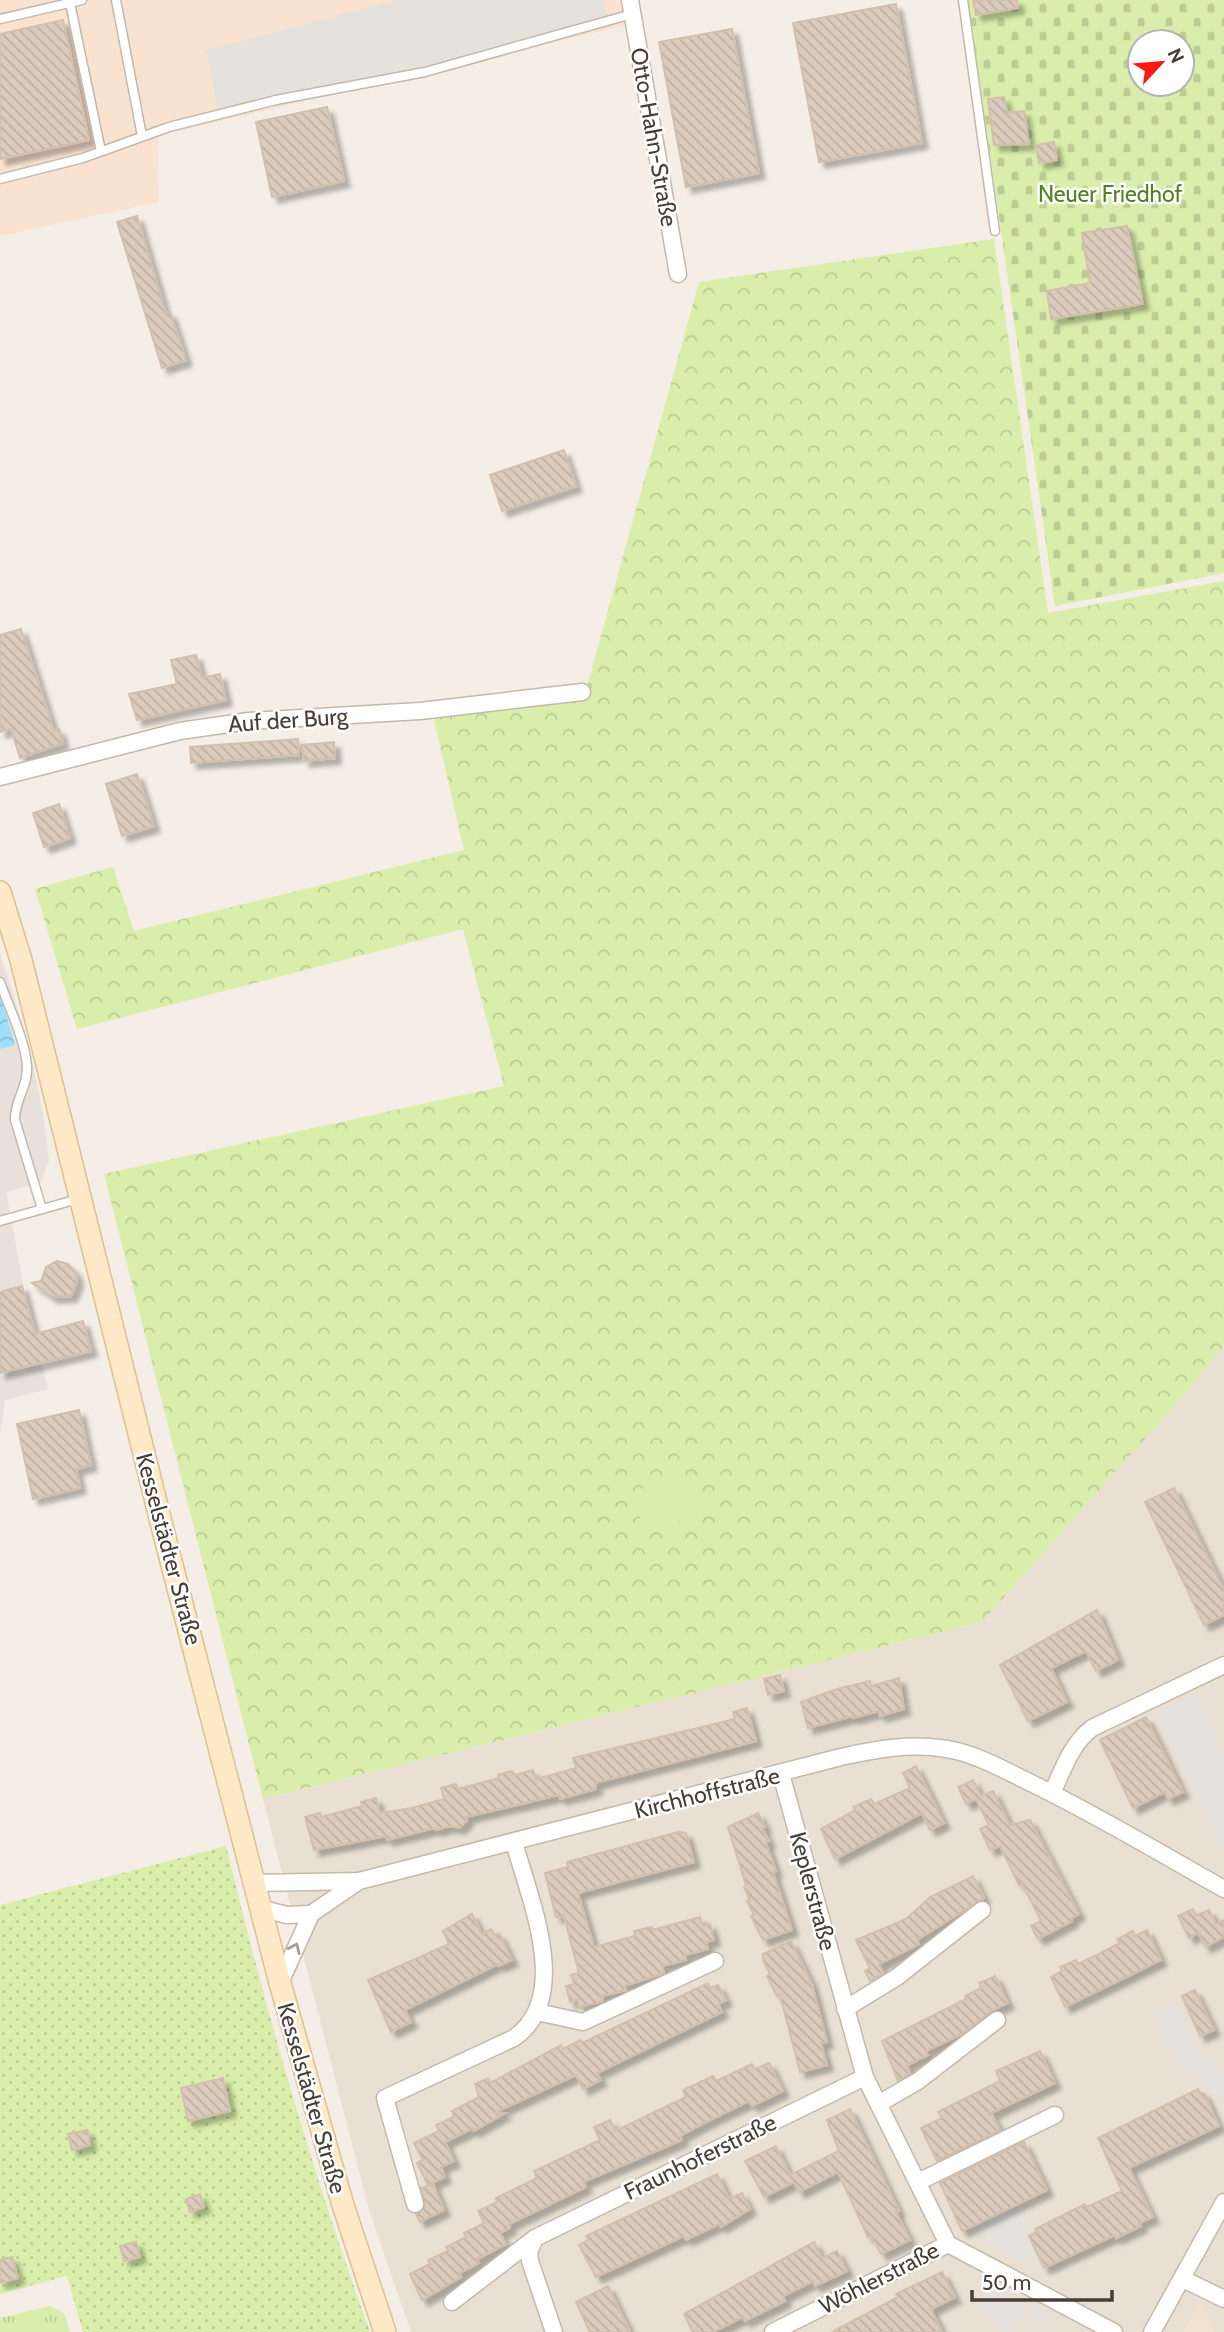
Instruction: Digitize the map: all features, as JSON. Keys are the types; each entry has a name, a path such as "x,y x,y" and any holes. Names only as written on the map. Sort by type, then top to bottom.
{"main road":[{"name":"Kesselstädter Straße","path":"0,892 21,960 164,1534 280,1983 343,2206 385,2332"}],"street":[{"name":"Otto-Hahn-Straße","path":"631,7 678,274"},
{"name":"Auf der Burg","path":"0,777 180,730 249,721 421,711 582,692"},
{"path":"1052,1793 1078,1740 1092,1728 1224,1665"},
{"name":"Kirchhoffstraße","path":"256,1883 359,1881 884,1748 929,1747 972,1755 1052,1793 1224,1889"},
{"name":"Keplerstraße","path":"781,1774 865,2077 948,2244"},
{"path":"415,2204 385,2098 513,2038 537,2012 545,1980 543,1960 514,1842"},
{"name":"Kirchhoffstraße","path":"311,1914 359,1881"},
{"path":"263,1909 287,1915 311,1914 280,1983"},
{"path":"845,2008 897,1977 982,1910"},
{"path":"537,2012 583,2022 715,1961"},
{"path":"880,2103 918,2081 997,2021"},
{"name":"Fraunhoferstraße","path":"452,2302 535,2238 865,2077"},
{"path":"918,2182 1055,2115"},
{"path":"1152,2332 1217,2222 1224,2202"},
{"path":"535,2238 529,2252 530,2261 554,2332"},
{"path":"948,2244 1114,2332"},
{"name":"Wöhlerstraße","path":"773,2332 948,2244"},
{"path":"1183,2278 1224,2299"}],"lane":[{"path":"0,19 82,0"},
{"path":"116,0 142,136"},
{"path":"962,0 995,231"},
{"path":"70,3 101,151"},
{"path":"0,179 101,151 142,136 276,100 425,72 524,47 631,7"},
{"path":"0,982 27,1066 24,1090 14,1110 41,1209"},
{"path":"0,1221 80,1198"}],"shaded area":[{"path":"0,0 622,0 627,25 158,136 159,202 0,236"},
{"path":"398,0 603,0 609,24 219,112 206,50"},
{"path":"0,953 28,1042 43,1113 49,1161 40,1183 6,1192 28,1310 48,1389 5,1400 0,1435"},
{"path":"1224,1345 1224,2332 411,2332 369,2210 263,1799 982,1622 1191,1387"},
{"path":"1195,1694 1224,1753 1224,1849 1157,1713"},
{"path":"1175,2005 1200,2055 1224,2071 1224,2097 1180,2070 1153,2016"},
{"path":"1016,2204 1029,2231 1024,2234 1035,2254 1018,2262 969,2227"},
{"path":"995,2283 1028,2309 1007,2332 975,2304"},
{"path":"1046,2296 1062,2304 1042,2328 1028,2315"},
{"path":"1200,2303 1216,2332 1182,2332"}],"green space":[{"name":"Neuer Friedhof","path":"968,0 1224,0 1224,573 1055,606"},
{"path":"994,239 1048,613 1224,581 1224,1345 1191,1387 982,1622 263,1799 104,1174 504,1086 463,929 77,1029 35,889 113,867 134,931 464,850 432,711 586,690 699,282"},
{"path":"696,1479 703,1517 642,1529 635,1490"},
{"path":"226,1846 291,2091 370,2332 83,2332 67,2276 0,2294 0,1905"},
{"path":"50,2306 65,2314 70,2332 0,2332 0,2318"}],"water":[{"path":"0,995 15,1045 0,1049"}],"building":[{"path":"973,0 1017,0 1018,8 976,15"},
{"path":"896,4 922,143 819,162 793,23"},
{"path":"63,20 89,140 0,159 0,34"},
{"path":"732,29 759,173 686,187 659,42"},
{"path":"1004,97 1007,113 1024,111 1029,144 994,145 988,99"},
{"path":"327,107 344,181 272,197 256,122"},
{"path":"1054,142 1057,160 1039,163 1036,145"},
{"path":"137,216 166,314 170,312 186,360 162,368 117,222"},
{"path":"1127,226 1143,304 1051,319 1047,291 1090,283 1082,233"},
{"path":"564,450 576,486 502,511 490,475"},
{"path":"21,629 54,731 59,729 63,743 20,758 11,729 0,732 0,635"},
{"path":"196,655 202,678 220,674 226,700 137,720 129,694 177,684 171,660"},
{"path":"298,739 299,755 191,763 190,747"},
{"path":"334,742 335,758 304,761 302,745"},
{"path":"137,774 154,826 122,836 106,784"},
{"path":"59,804 70,838 44,847 33,813"},
{"path":"57,1261 68,1264 76,1273 77,1282 71,1296 52,1297 32,1283 41,1281 46,1267"},
{"path":"22,1286 35,1334 83,1321 91,1351 0,1373 0,1292"},
{"path":"79,1410 91,1465 76,1469 80,1488 33,1499 17,1424"},
{"path":"1174,1488 1224,1590 1224,1615 1204,1625 1145,1502"},
{"path":"1097,1610 1118,1660 1096,1671 1086,1651 1051,1668 1067,1702 1028,1721 1000,1665"},
{"path":"780,1675 784,1691 768,1695 764,1679"},
{"path":"899,1678 904,1709 880,1716 879,1711 853,1716 808,1728 801,1702 837,1689 870,1681 871,1686"},
{"path":"747,1708 756,1741 595,1783 596,1789 560,1799 559,1795 466,1817 467,1821 459,1828 435,1828 387,1840 386,1836 314,1850 305,1817 320,1813 321,1817 362,1806 361,1802 376,1798 380,1813 412,1808 444,1799 441,1788 456,1784 458,1789 499,1778 498,1775 512,1771 515,1775 533,1770 536,1779 576,1768 573,1758 735,1719 733,1712"},
{"path":"1146,1717 1183,1792 1168,1799 1165,1792 1133,1808 1100,1740"},
{"path":"916,1766 944,1823 930,1830 922,1813 835,1859 821,1829 855,1810 853,1807 871,1799 874,1804 910,1788 903,1773"},
{"path":"973,1780 981,1796 993,1791 1010,1825 1030,1820 1079,1914 1071,1918 1072,1921 1038,1939 1031,1926 1041,1921 1022,1883 1019,1885 1000,1846 990,1850 980,1829 989,1825 976,1799 966,1804 958,1787"},
{"path":"758,1813 765,1827 762,1828 769,1841 766,1843 776,1871 773,1872 792,1930 763,1940 751,1916 754,1915 747,1901 750,1900 728,1827"},
{"path":"678,1832 686,1833 694,1862 578,1893 594,1947 635,1936 634,1931 652,1927 652,1930 700,1917 702,1926 710,1924 714,1940 706,1942 708,1949 685,1955 686,1960 662,1966 664,1973 624,1986 626,1990 602,1996 603,2001 579,2007 578,2000 570,2002 566,1986 574,1984 571,1975 579,1973 564,1916 556,1917 545,1873 568,1867 567,1862"},
{"path":"973,1876 984,1898 917,1940 919,1944 879,1964 883,1973 870,1981 865,1971 870,1968 856,1940 906,1919 930,1897"},
{"path":"1193,1909 1196,1916 1209,1910 1216,1924 1224,1920 1224,1937 1205,1947 1198,1933 1189,1938 1178,1916"},
{"path":"472,1914 482,1934 491,1929 495,1935 499,1934 512,1960 499,1966 498,1964 405,2010 411,2022 391,2032 368,1980 449,1944 443,1931"},
{"path":"1147,1930 1161,1960 1065,2007 1051,1977 1062,1971 1060,1967 1076,1960 1078,1964 1099,1954 1120,1943 1117,1939 1133,1931 1135,1936"},
{"path":"791,1941 812,1984 827,2042 821,2043 827,2065 800,2072 780,1995 777,1996 767,1976 770,1974 763,1960 763,1954"},
{"path":"995,1976 1008,2003 992,2010 962,2034 926,2051 928,2055 907,2065 910,2073 898,2081 882,2041 966,1999 965,1996 981,1988 979,1983"},
{"path":"708,1983 710,1988 718,1985 726,2000 718,2004 722,2012 597,2073 601,2080 583,2089 576,2075 494,2113 505,2113 474,2131 473,2128 445,2142 454,2161 441,2167 445,2177 428,2185 417,2163 423,2160 414,2143 439,2131 436,2125 454,2117 452,2111 479,2097 475,2084 488,2078 490,2083 561,2045 563,2049 581,2040 582,2043"},
{"path":"1195,1990 1214,2030 1200,2036 1182,1996"},
{"path":"1040,2051 1055,2083 991,2113 1000,2130 937,2161 921,2128 942,2118 938,2112 1000,2081 996,2071"},
{"path":"769,2063 783,2091 752,2106 749,2101 680,2136 682,2140 583,2182 586,2187 509,2224 510,2228 500,2233 506,2244 477,2259 479,2263 459,2273 461,2277 422,2300 410,2274 430,2264 428,2260 448,2251 446,2247 466,2237 464,2233 484,2223 478,2211 497,2202 496,2198 537,2178 534,2171 600,2140 594,2127 610,2120 615,2131 686,2097 683,2090 713,2076 716,2081 752,2064 755,2069"},
{"path":"223,2078 230,2111 188,2121 181,2088"},
{"path":"1198,2089 1201,2094 1204,2093 1219,2126 1129,2168 1153,2217 1116,2238 1115,2235 1044,2268 1029,2236 1036,2232 1035,2229 1085,2204 1087,2207 1122,2191 1098,2138"},
{"path":"850,2109 910,2240 881,2254 871,2235 868,2237 838,2172 799,2192 794,2182 764,2197 745,2161 776,2146 790,2175 839,2151 827,2120"},
{"path":"87,2130 90,2145 72,2150 68,2134"},
{"path":"1024,2142 1047,2190 962,2231 940,2183"},
{"path":"717,2174 729,2199 742,2193 750,2209 721,2227 719,2224 686,2240 684,2236 596,2277 579,2245 588,2240 586,2236"},
{"path":"433,2184 444,2210 420,2222 416,2214 425,2206 421,2188"},
{"path":"200,2194 204,2207 190,2212 186,2199"},
{"path":"136,2242 140,2257 124,2261 120,2246"},
{"path":"814,2242 822,2258 837,2251 847,2271 815,2286 813,2281 783,2296 785,2301 745,2321 743,2317 713,2332 693,2332 684,2314"},
{"path":"12,2257 18,2278 0,2283 0,2260"},
{"path":"942,2272 955,2297 931,2309 942,2332 832,2332 898,2297 896,2294"},
{"path":"608,2286 630,2332 590,2332 576,2302"}]}
